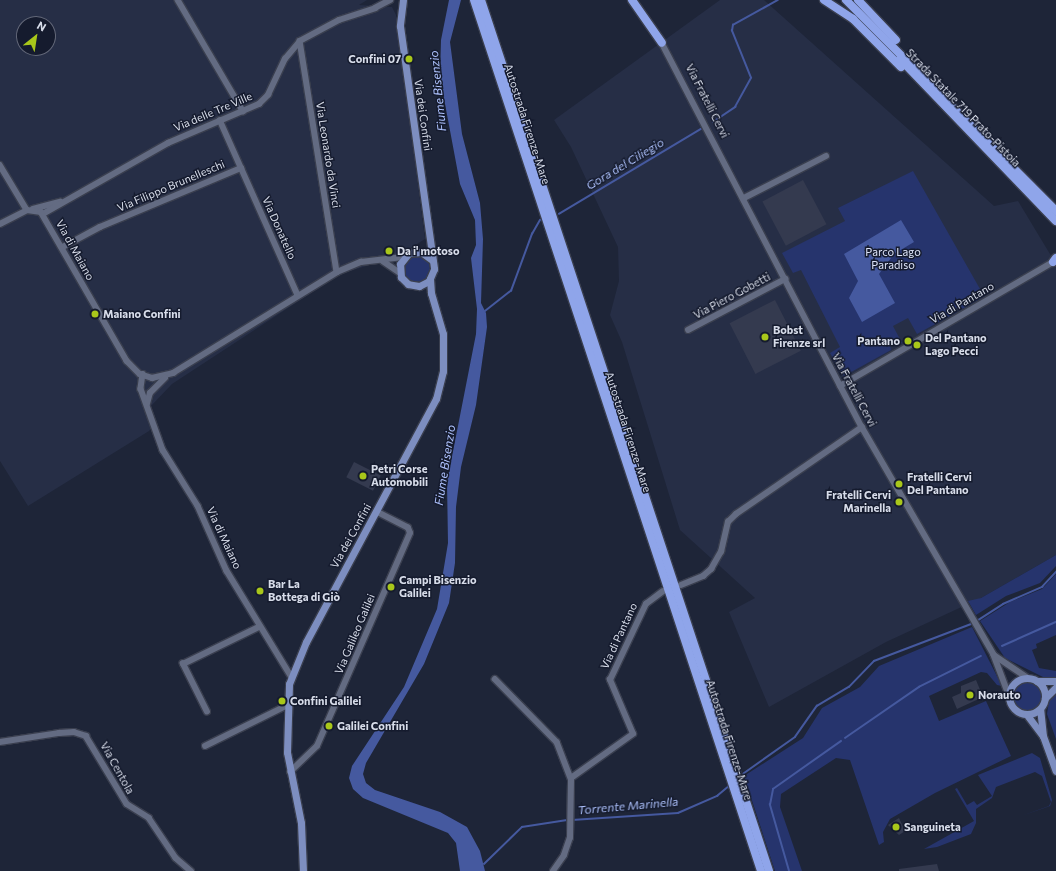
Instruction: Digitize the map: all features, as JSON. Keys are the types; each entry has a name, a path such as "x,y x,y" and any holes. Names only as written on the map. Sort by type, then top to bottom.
{"highway":[{"name":"Autostrada Firenze-Mare","path":"474,0 730,777 740,797 769,871"},
{"name":"Autostrada Firenze-Mare","path":"481,0 735,769 740,797 761,871"},
{"path":"632,0 662,43"},
{"path":"824,0 853,19 902,68 917,73"},
{"name":"Strada Statale 719 Prato-Pistoia","path":"846,0 1054,216"},
{"path":"858,0 910,55 917,73"},
{"name":"Strada Statale 719 Prato-Pistoia","path":"917,73 1037,191 1054,216"},
{"path":"1037,191 1056,202"},
{"path":"1054,216 1056,225"}],"main road":[{"name":"Via dei Confini","path":"302,869 301,823 286,752 286,706 291,676 436,399 444,357 439,314 431,293 430,279 434,269 400,26 403,0"},
{"path":"429,233 425,244 417,251 403,257 399,272 406,283 418,286 439,314"},
{"path":"417,251 432,260"},
{"path":"418,286 430,279"},
{"path":"1009,695 1017,681 1028,678"},
{"name":"Via Fratelli Cervi","path":"1028,678 1037,681"},
{"path":"1045,698 1037,681 1056,680"},
{"path":"1027,714 1040,709 1045,698 1056,687"},
{"name":"Via Fratelli Cervi","path":"1009,695 1014,710 1027,714 1043,736"},
{"name":"Via Fratelli Cervi","path":"1040,709 1043,736 1056,772"}],"street":[{"path":"178,0 243,111"},
{"name":"Via delle Tre Ville","path":"42,214 168,142 243,111 266,98 282,62 300,41 339,20 375,8 390,0"},
{"name":"Via Leonardo da Vinci","path":"300,41 337,272"},
{"name":"Via Fratelli Cervi","path":"662,43 862,427 970,616 994,655 1009,695"},
{"name":"Via Filippo Brunelleschi","path":"62,247 100,227 241,168 220,120"},
{"path":"744,198 826,156"},
{"path":"0,165 26,210"},
{"name":"Via Donatello","path":"241,168 298,295"},
{"path":"0,224 26,210 33,209 45,203 61,202"},
{"path":"33,209 42,214"},
{"name":"Via di Maiano","path":"42,214 126,360 142,376 140,388 163,450 198,506 216,547 259,627 291,676"},
{"path":"150,392 169,375 337,272 355,264 403,257"},
{"path":"380,260 399,272"},
{"name":"Via di Pantano","path":"840,386 1055,260"},
{"name":"Via Piero Gobetti","path":"688,330 785,279"},
{"path":"142,376 169,375"},
{"path":"142,376 152,378 169,375"},
{"path":"147,405 152,378"},
{"path":"681,585 703,576 711,569 721,552 728,522 736,514 862,427"},
{"name":"Via Galileo Galilei","path":"290,772 317,746 410,534 408,528 377,512"},
{"name":"Via di Pantano","path":"570,778 633,734 610,680 646,604 655,593 663,591"},
{"path":"207,712 183,664 259,627"},
{"name":"Via Fratelli Cervi","path":"994,655 1028,678"},
{"path":"495,679 557,742 570,778 570,810 572,828 568,847 553,871"},
{"path":"205,746 286,706"},
{"name":"Via Centola","path":"0,742 59,733 74,732 86,736 126,804 149,818 176,858 191,871"}],"shaded area":[{"path":"0,0 367,0 359,5 392,7 396,15 425,239 396,257 340,274 172,384 151,406 155,423 149,431 28,506 0,461"},
{"path":"449,0 461,0 450,42 462,134 480,203 483,239 481,303 486,313 487,327 476,405 461,467 456,507 455,563 449,603 424,664 366,763 363,774 366,783 375,790 440,812 467,827 480,851 485,871 460,871 456,843 448,833 363,798 353,789 349,778 352,766 404,687 437,609 448,543 447,482 476,334 477,309 471,258 476,245 475,220 460,184 440,77 441,40"},
{"path":"720,0 764,0 994,206 1018,201 1056,264 1056,555 981,598 886,642 769,707 729,612 755,598 680,530 622,342 610,315 619,281 618,247 571,147 554,120"},
{"path":"901,220 914,242 894,254 879,274 895,303 862,322 849,298 858,281 844,254"}],"green space":[{"name":"Parco Lago Paradiso","path":"913,171 984,296 962,309 960,306 956,308 957,312 917,334 908,318 893,326 902,343 890,345 891,350 844,376 830,353 840,347 801,270 793,273 782,253 845,221 838,208"},
{"path":"417,256 426,260 430,269 426,278 417,282 408,278 404,269 408,260"},
{"path":"1056,555 1056,566 1040,583 1006,596 976,615 968,601 981,598"},
{"path":"1056,574 1056,635 1036,644 1037,648 1032,650 1039,668 1056,671 1056,677 1045,678 1005,658 980,621 1010,602 1042,589"},
{"path":"972,627 1002,686 997,685 987,673 981,672 929,696 939,721 986,701 1011,756 935,793 890,819 883,832 884,842 879,845 850,760 836,758 781,794 780,807 802,871 775,871 744,776 803,738 822,708 860,687 879,666"},
{"path":"1027,681 1033,682 1041,690 1041,702 1033,710 1027,711 1021,710 1013,702 1012,696 1013,690 1021,682"},
{"path":"1056,691 1056,739 1047,714 1049,701"},
{"path":"1032,753 1040,758 1052,800 1050,806 1021,816 1049,806 1051,802 1042,776 1035,772 996,787 992,798 976,809 976,823 971,834 937,847 924,849 974,821 955,789 957,788 967,805 974,801 977,805 992,796 978,775"}],"building":[{"path":"803,180 826,224 786,246 762,202"},
{"name":"Bobst Firenze srl","path":"775,300 801,351 755,374 730,323"},
{"name":"Petri Corse Automobili","path":"354,462 381,476 373,491 346,477"},
{"name":"Norauto","path":"976,680 983,697 957,709 952,697 961,693 961,686"},
{"name":"Sanguineta","path":"899,818 905,831 899,835 888,825"},
{"path":"937,864 939,871 899,871 899,869"}],"waterway":[{"name":"Gora del Ciliegio","path":"713,122 735,107 751,78 732,31 733,25 778,0"},
{"name":"Gora del Ciliegio","path":"559,214 701,129"},
{"name":"Gora del Ciliegio","path":"485,311 511,291 532,234 540,220"},
{"name":"Torrente Marinella","path":"977,621 1003,604 1042,587 1056,572"},
{"path":"1002,646 1056,622"},
{"name":"Torrente Marinella","path":"740,776 795,737 817,706 849,687 874,661 974,623"},
{"path":"845,738 919,687 981,656"},
{"path":"789,871 770,805 773,789 841,741"},
{"name":"Torrente Marinella","path":"572,820 678,813 717,796 730,785"},
{"name":"Torrente Marinella","path":"484,864 522,827 568,820"}],"place":[{"name":"Confini 07","path":"409,59"},
{"name":"Da i' motoso","path":"389,251"},
{"name":"Maiano Confini","path":"95,314"},
{"name":"Bobst Firenze srl","path":"765,337"},
{"name":"Pantano","path":"908,341"},
{"name":"Del Pantano Lago Pecci","path":"917,345"},
{"name":"Petri Corse Automobili","path":"363,476"},
{"name":"Fratelli Cervi Del Pantano","path":"899,484"},
{"name":"Fratelli Cervi Marinella","path":"899,502"},
{"name":"Campi Bisenzio Galilei","path":"391,587"},
{"name":"Bar La Bottega di Giò","path":"260,591"},
{"name":"Norauto","path":"970,695"},
{"name":"Confini Galilei","path":"282,701"},
{"name":"Galilei Confini","path":"329,726"},
{"name":"Sanguineta","path":"896,827"}],"water label":[{"name":"Fiume Bisenzio","path":"438,91"},
{"name":"Fiume Bisenzio","path":"445,465"}]}
